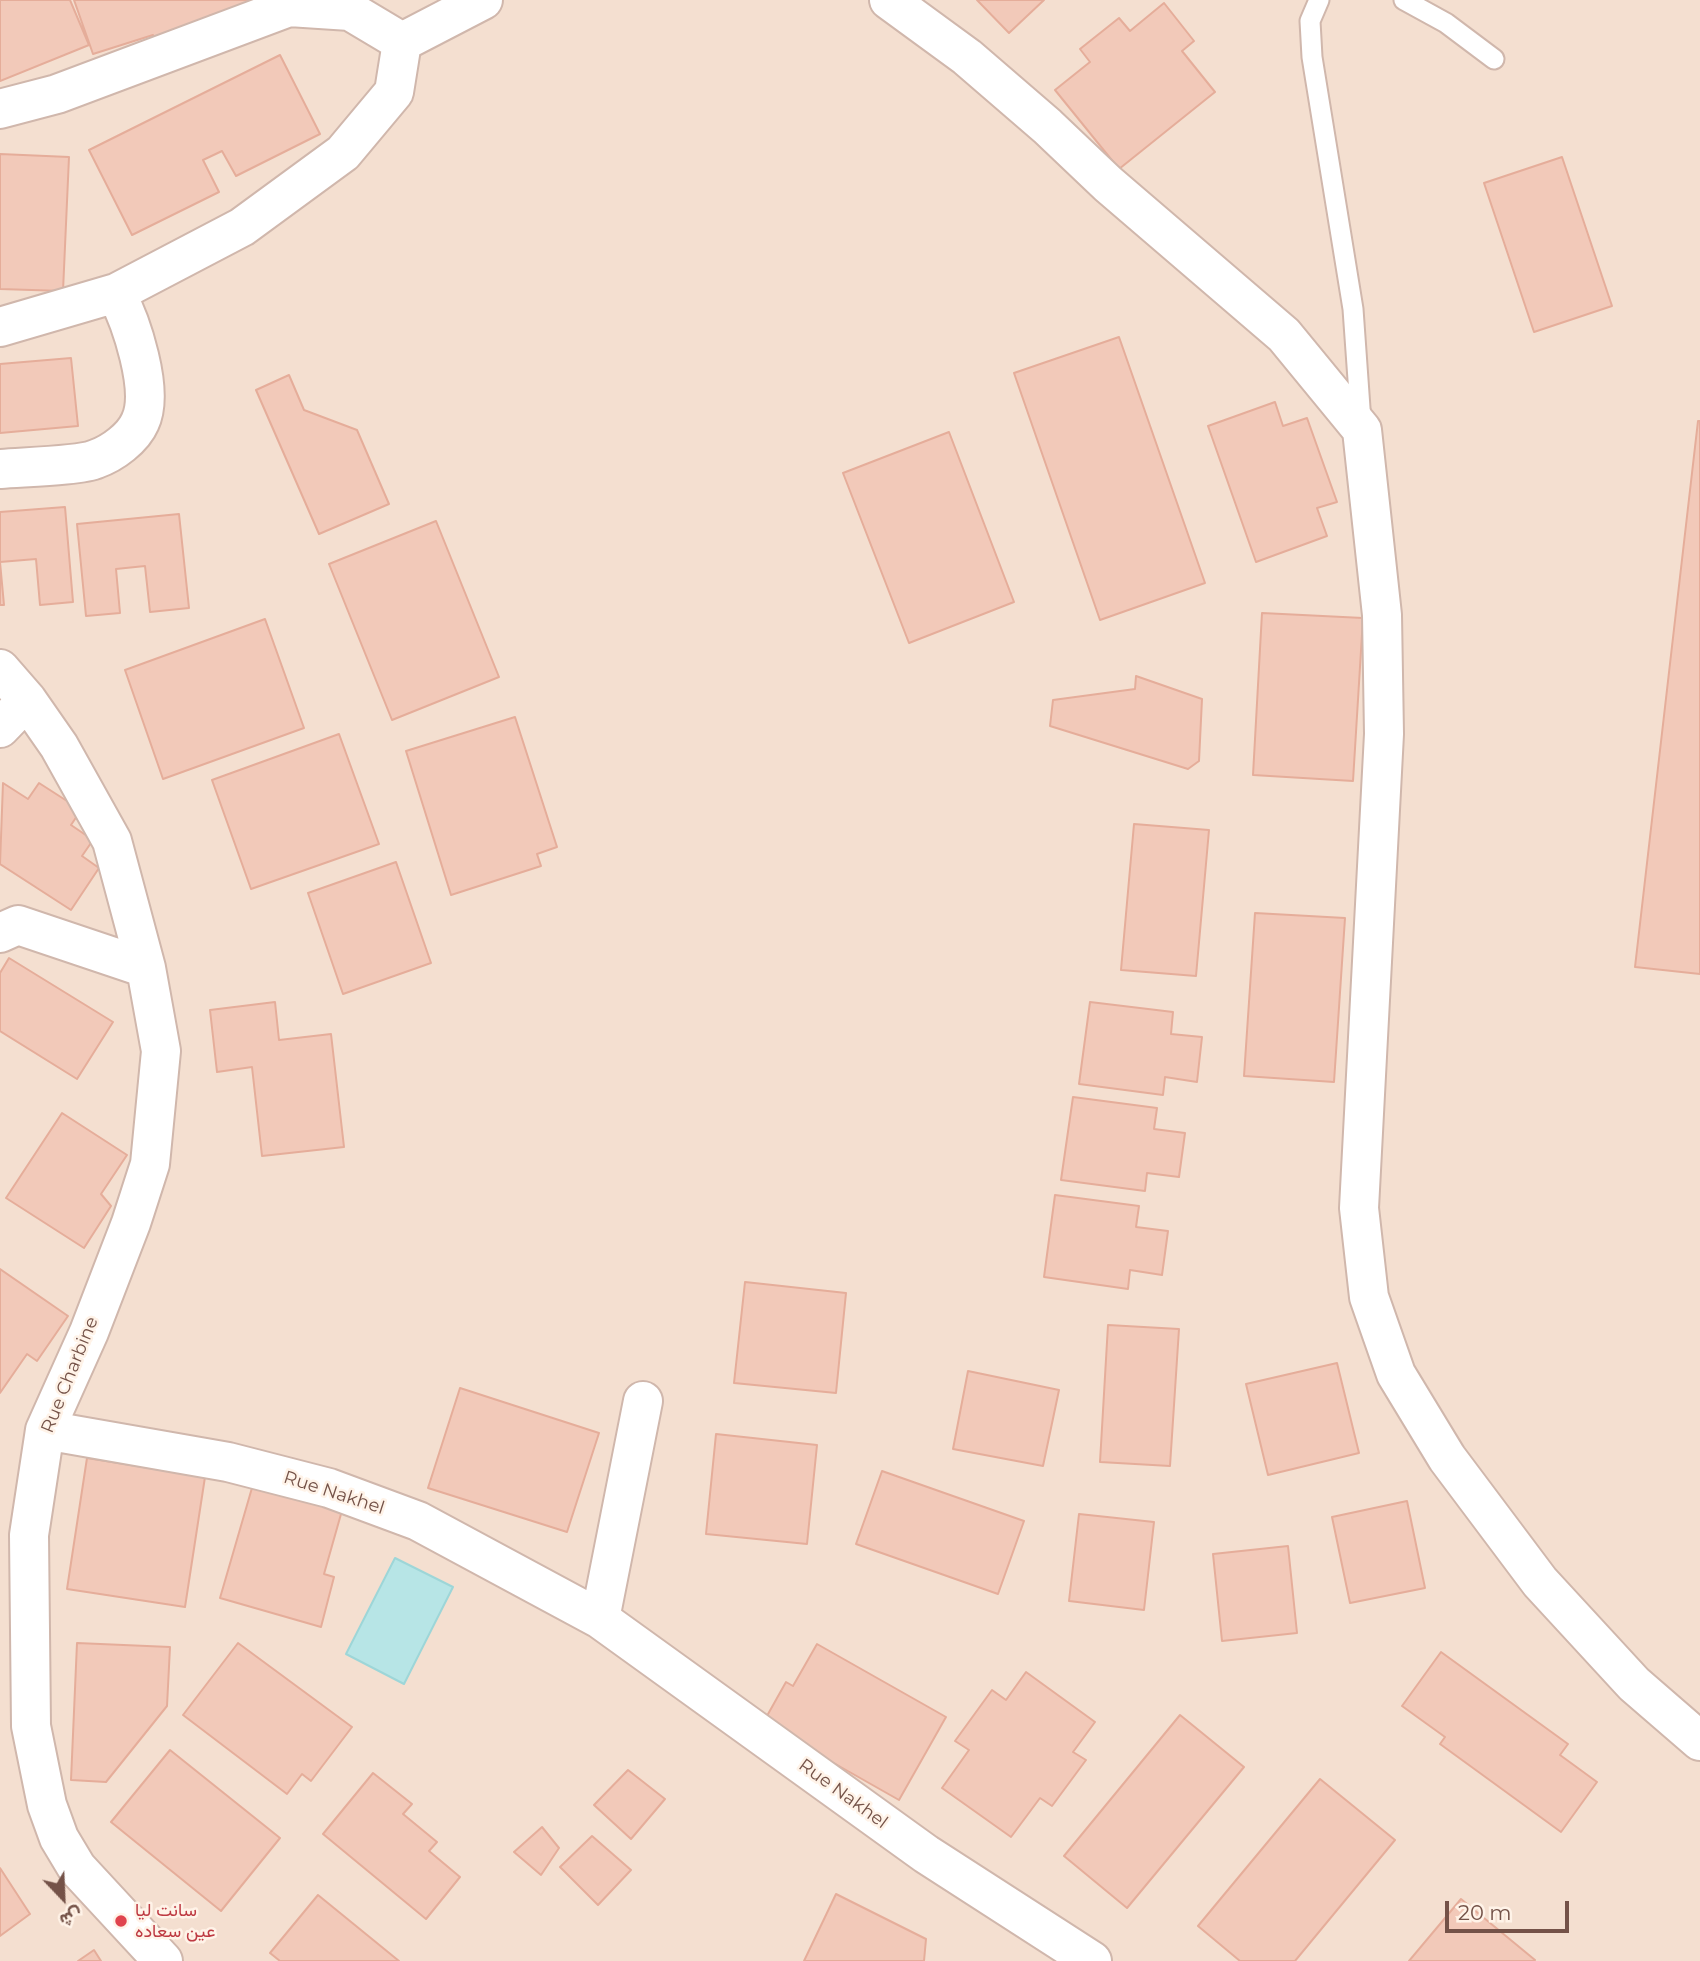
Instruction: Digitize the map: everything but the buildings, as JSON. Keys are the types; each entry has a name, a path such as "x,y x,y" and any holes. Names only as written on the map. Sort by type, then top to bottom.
{"street":[{"path":"402,41 482,0"},
{"path":"889,0 967,57 1047,126 1108,184 1284,335 1362,430 1382,615 1384,734 1359,1208 1369,1297 1396,1374 1447,1458 1540,1582 1634,1684 1700,1741"},
{"path":"0,109 57,94 289,7 350,11 402,41"},
{"path":"0,327 116,293 242,227 343,153 394,92 402,41"},
{"path":"0,469 95,460 131,438 142,419 140,349 129,316 116,293"},
{"name":"Rue Charbine","path":"0,669 27,700 65,757 112,841 146,968 161,1051 150,1164 89,1332 45,1430 29,1535 31,1726 38,1771 60,1838 77,1868 163,1961"},
{"path":"0,727 27,700"},
{"path":"0,933 18,925 146,968"},
{"path":"600,1619 643,1401"},
{"name":"Rue Nakhel","path":"45,1430 228,1462 329,1488 418,1521 600,1619 926,1854 1092,1961"}],"lane":[{"path":"1318,0 1310,20 1312,57 1353,309 1362,430"},
{"path":"1405,0 1446,23 1494,59"}],"shaded area":[{"path":"0,0 1700,0 1700,1961 0,1961"}],"water":[{"path":"395,1558 453,1587 404,1684 346,1654"}],"place":[{"name":"سانت ليا عين سعاده","path":"121,1921"}]}
